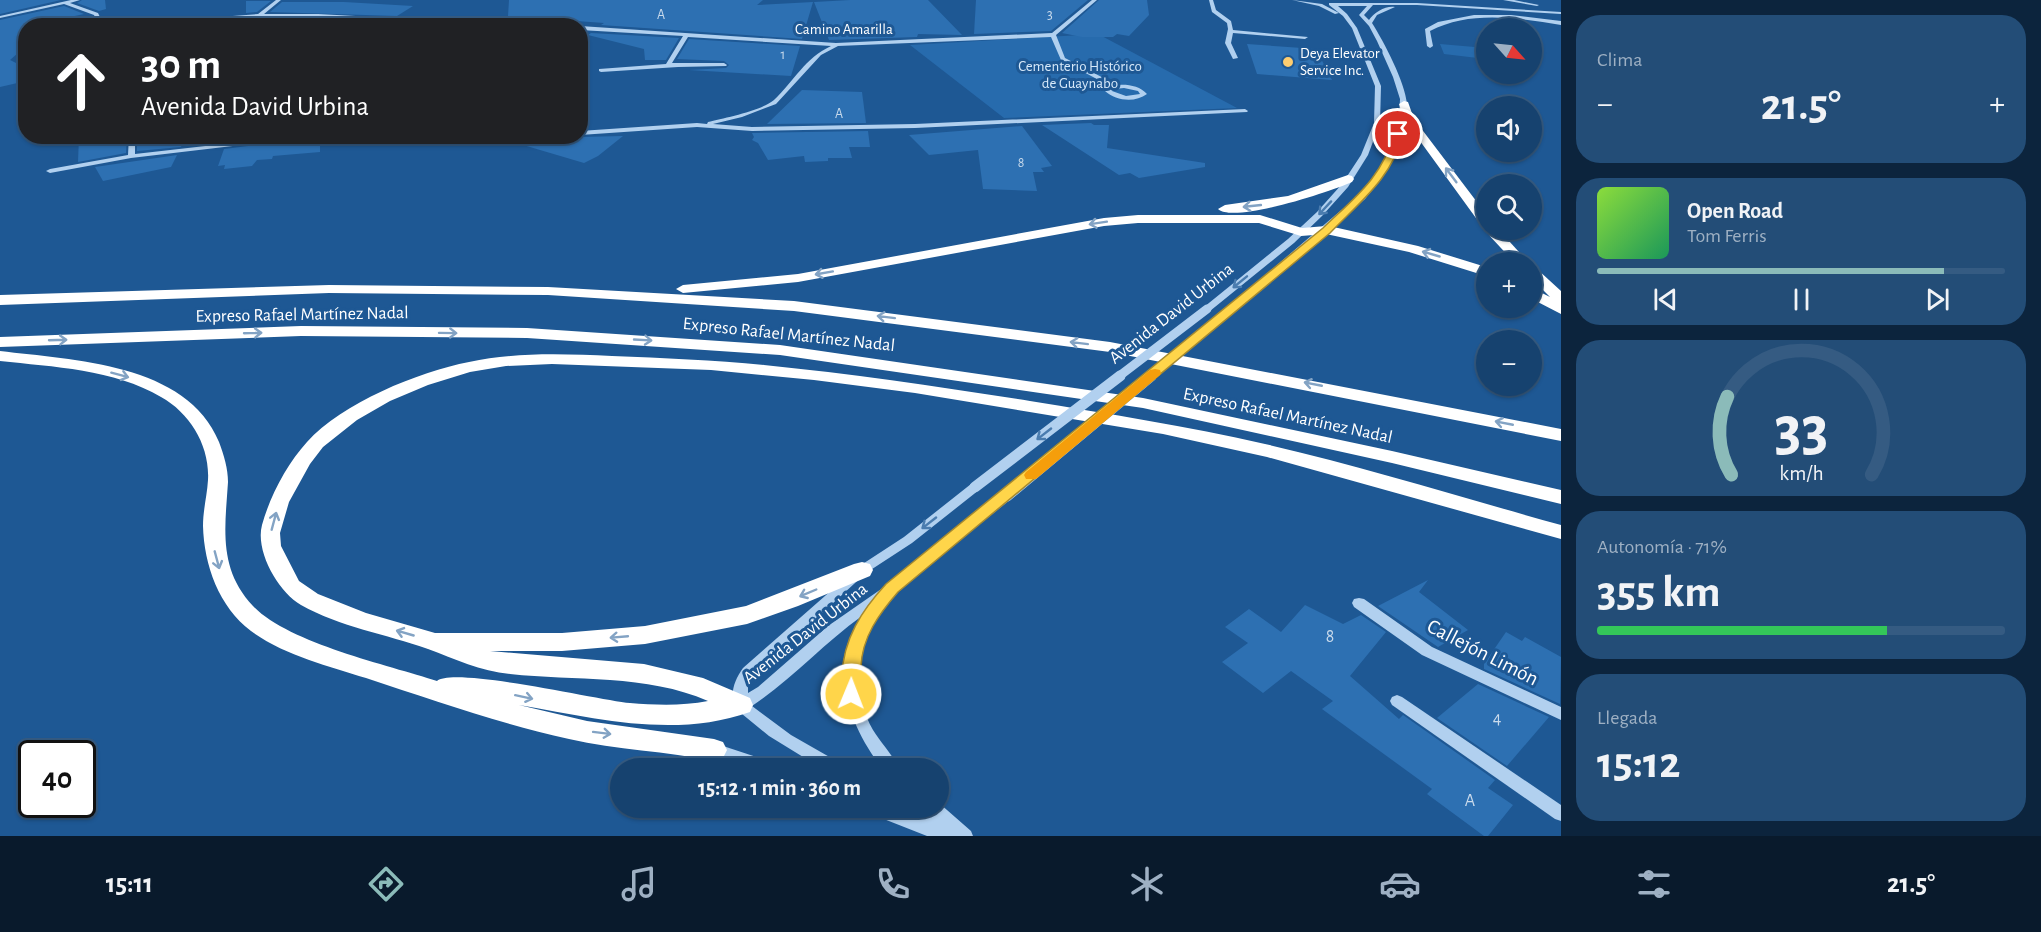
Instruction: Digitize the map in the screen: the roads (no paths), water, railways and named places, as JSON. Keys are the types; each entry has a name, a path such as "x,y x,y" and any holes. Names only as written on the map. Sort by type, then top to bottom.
{"highway":[{"path":"1404,104 1409,119 1476,209"},
{"path":"589,293 684,289 777,281 1104,222 1296,199 1321,192 1348,179"},
{"path":"1138,219 1260,219 1301,232 1326,231 1413,249 1476,269"},
{"path":"1501,240 1512,252"},
{"path":"1542,281 1561,299"},
{"name":"Expreso Rafael Martínez Nadal","path":"0,300 329,289 589,293 795,306 1110,346 1561,435"},
{"path":"1542,299 1561,309"},
{"name":"Expreso Rafael Martínez Nadal","path":"0,342 289,332 527,333 780,350 1143,403 1392,457 1561,497"},
{"path":"0,356 119,374 141,382 184,404 207,434 214,453 218,477 214,508 215,555 221,573 240,607 258,624 321,653 514,714 572,729 687,743 714,750"},
{"path":"741,705 703,688 644,674 507,664 480,659 435,642 361,620 310,600 291,587 270,546 270,533 279,502 316,443 351,416 422,381 468,367 506,361 629,362 791,372 915,388 1163,428 1269,451 1561,532"},
{"path":"435,642 562,642 645,634 747,615 862,570"},
{"path":"424,686 484,688 601,710 675,717 704,714 741,705"}],"street":[{"path":"0,17 78,0"},
{"path":"258,15 279,0"},
{"path":"1095,0 1053,35 1063,59 1115,86 1133,87 1144,94 1135,98 1117,96 1108,91 1115,86"},
{"path":"1210,0 1214,11 1229,22 1231,31 1228,43 1235,58"},
{"path":"1294,0 1331,10 1352,24"},
{"path":"1312,0 1331,4 1435,5 1561,13"},
{"path":"1418,0 1490,2 1558,8"},
{"path":"1442,0 1467,3"},
{"path":"1505,0 1558,8"},
{"path":"1490,2 1496,9"},
{"path":"65,3 96,14 98,18"},
{"path":"1374,3 1361,13 1370,22 1404,104"},
{"name":"Avenida David Urbina","path":"741,705 741,682 748,672 862,570 908,540 1207,309 1301,232 1331,201 1366,155 1376,130 1379,90 1347,14 1331,4"},
{"path":"1370,22 1375,14 1390,8 1435,5"},
{"path":"223,18 258,15 379,18"},
{"path":"301,18 318,15"},
{"path":"1430,46 1427,30 1440,22 1492,17 1561,23"},
{"name":"Camino Amarilla","path":"588,29 836,45 1053,35"},
{"path":"1231,31 1305,37"},
{"path":"668,66 686,35"},
{"path":"588,132 697,125 740,116 774,103 819,54 836,45"},
{"path":"601,70 682,63 724,65"},
{"name":"Avenida David Urbina","path":"741,705 763,691 833,630 892,588 1007,496 1326,231 1379,179 1393,153 1404,104"},
{"path":"697,125 752,129 915,126 1245,111"},
{"path":"131,156 132,144"},
{"path":"50,171 131,156 242,144"},
{"path":"882,758 861,723 851,694 852,665 860,633 873,609 892,588"},
{"name":"Callejón Limón","path":"1359,603 1427,651 1561,714"},
{"path":"1397,701 1561,814"},
{"path":"741,705 759,722 783,739 817,758"},
{"path":"714,750 739,758"},
{"path":"900,818 947,836"},
{"path":"925,818 957,836"},
{"path":"945,818 966,836"}],"place":[{"name":"Deya Elevator Service Inc.","path":"1288,62"}],"park label":[{"name":"Cementerio Histórico de Guaynabo","path":"1080,74"}]}
